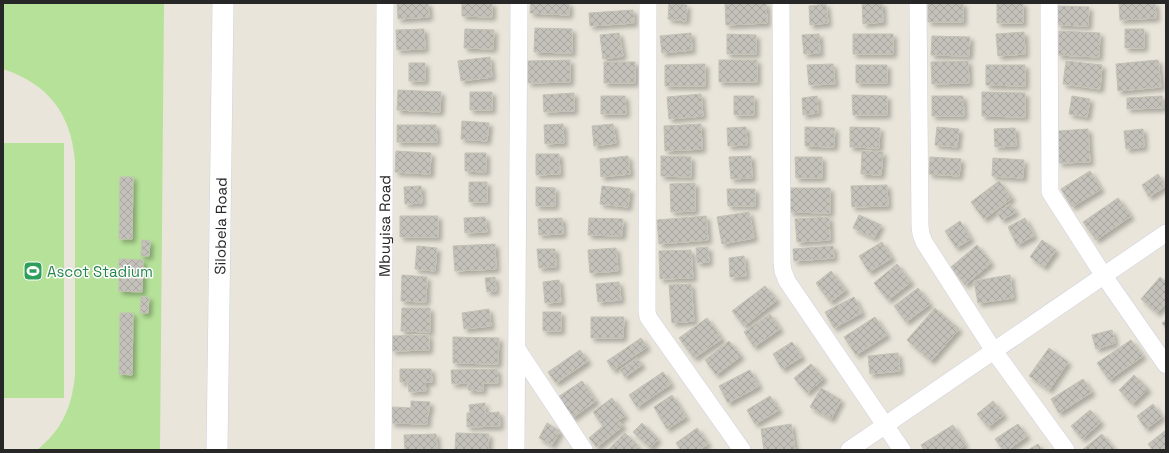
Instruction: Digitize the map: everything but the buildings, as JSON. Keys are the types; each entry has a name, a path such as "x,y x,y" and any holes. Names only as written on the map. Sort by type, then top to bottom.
{"street":[{"name":"Silobela Road","path":"217,450 222,3"},
{"name":"Mbuyisa Road","path":"383,450 385,3"},
{"path":"516,450 519,3"},
{"path":"648,3 648,317 742,450"},
{"path":"781,3 783,271 788,281 884,426 902,450"},
{"path":"918,3 921,234 924,242 994,351 1066,450"},
{"path":"1048,3 1050,192 1104,276 1166,365"},
{"path":"849,450 1166,233"},
{"path":"517,349 584,450"}],"green space":[{"path":"3,3 164,3 160,450 37,450 46,442 59,426 68,408 74,387 75,161 73,144 68,128 54,103 45,92 33,83 19,75 3,69"},
{"name":"Ascot Stadium","path":"3,143 64,143 64,398 3,398"}],"place":[{"name":"Ascot Stadium","path":"33,271"}]}
